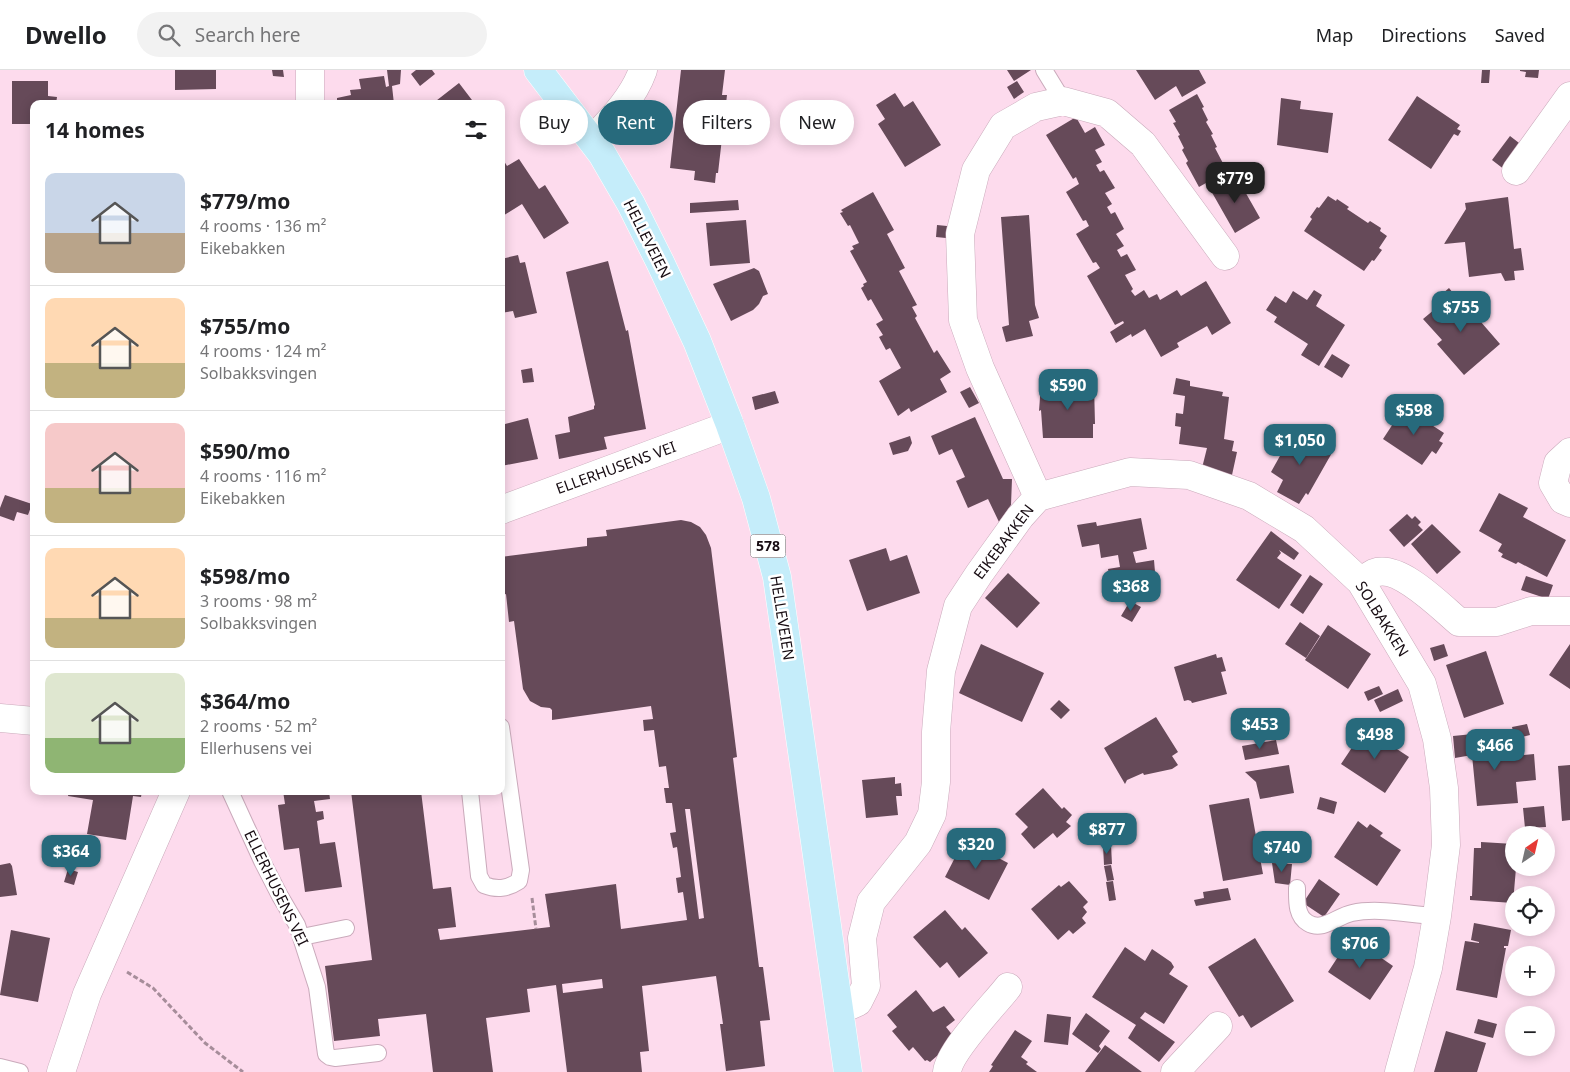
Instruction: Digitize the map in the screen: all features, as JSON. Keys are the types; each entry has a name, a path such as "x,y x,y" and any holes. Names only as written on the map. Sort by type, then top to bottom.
{"main road":[{"name":"HELLEVEIEN","path":"538,70 592,140 631,204 697,341 756,498 776,577 848,1072"}],"street":[{"path":"310,70 310,100"},
{"path":"592,140 627,100 639,82 643,70"},
{"path":"1516,171 1570,96"},
{"name":"EIKEBAKKEN","path":"840,1010 858,1002 866,986 862,938 871,902 918,843 932,814 936,782 936,732 941,671 958,606 1020,518 1038,498 980,368 963,320 960,234 976,170 1003,126 1036,107 1063,101 1107,113 1143,144 1225,256"},
{"name":"ELLERHUSENS VEI","path":"505,509 730,425"},
{"path":"1570,452 1558,463 1554,483 1563,500 1570,504"},
{"name":"SOLBAKKEN","path":"1038,498 1130,472 1189,475 1249,496 1304,530 1361,582 1422,684 1437,738 1444,788 1446,845 1437,916 1428,968 1399,1072"},
{"path":"1361,582 1375,572 1394,573 1411,582 1459,622 1497,622 1531,612 1570,611"},
{"path":"0,718 30,721"},
{"path":"61,1072 86,994 174,795"},
{"path":"947,1072 947,1067 959,1046 1008,987"},
{"path":"1175,1072 1218,1026"}],"lane":[{"path":"1044,70 1063,101"},
{"path":"470,795 480,876 484,885 494,888 509,887 519,881 521,870 505,783"},
{"name":"ELLERHUSENS VEI","path":"232,795 262,861 298,925 317,987 326,1054 335,1058 378,1053"},
{"path":"1297,888 1297,906 1301,917 1308,923 1319,926 1350,913 1374,911 1437,916"},
{"path":"302,937 346,928"},
{"path":"0,1067 20,1072"}],"path":[{"path":"103,957 153,988 205,1042 243,1072"}],"building":[{"path":"175,70 216,70 216,89 175,90"},
{"path":"272,70 283,70 284,77 273,76"},
{"path":"387,70 401,70 400,84 392,86 394,100 337,100 337,98 351,95 350,90 361,89 359,79 384,76 386,87 389,86"},
{"path":"416,70 432,70 435,74 420,86 411,74"},
{"path":"681,70 725,70 722,95 727,95 726,100 683,100 683,145 721,145 715,183 694,180 695,171 670,168"},
{"path":"1007,70 1031,70 1014,81"},
{"path":"1136,70 1199,70 1206,83 1182,97 1176,86 1155,100"},
{"path":"1482,70 1490,70 1489,83 1481,83"},
{"path":"1520,70 1539,70 1538,78 1525,77 1526,72"},
{"path":"12,81 48,81 48,96 57,97 57,100 30,100 30,124 12,124"},
{"path":"1017,81 1024,92 1014,99 1007,87"},
{"path":"459,83 472,100 437,100"},
{"path":"895,93 904,107 913,101 941,145 905,167 878,124 885,119 876,105"},
{"path":"1197,94 1204,107 1202,108 1208,120 1206,122 1213,134 1211,135 1217,147 1215,148 1227,171 1199,187 1186,163 1188,161 1182,150 1184,148 1178,136 1180,135 1173,123 1176,122 1169,110"},
{"path":"1417,96 1460,125 1457,129 1461,131 1458,136 1454,134 1431,169 1388,140"},
{"path":"1281,98 1301,101 1300,109 1333,113 1328,153 1277,145"},
{"path":"1076,117 1085,133 1095,127 1105,145 1095,150 1102,162 1096,165 1100,172 1104,170 1115,188 1105,193 1112,204 1107,207 1111,214 1115,212 1124,229 1116,234 1124,246 1117,250 1121,257 1127,254 1136,270 1125,275 1133,289 1131,291 1135,296 1144,290 1149,298 1157,294 1160,300 1177,290 1181,296 1206,281 1231,323 1212,335 1207,326 1177,343 1179,347 1161,357 1145,329 1132,337 1131,334 1116,343 1110,332 1124,323 1123,321 1115,325 1087,276 1100,268 1096,262 1093,263 1076,234 1089,226 1086,220 1083,221 1066,192 1079,184 1076,177 1073,179 1046,135"},
{"path":"1510,136 1523,146 1505,170 1492,160"},
{"path":"519,159 539,189 545,185 569,223 544,239 522,204 505,215 505,163 507,166"},
{"path":"1235,174 1260,218 1235,233 1210,189"},
{"path":"873,192 894,230 887,234 905,268 899,271 917,305 912,307 917,316 915,318 934,353 937,350 951,372 940,379 947,392 911,412 909,408 898,416 879,381 901,368 890,348 886,350 879,337 883,335 876,324 883,320 871,299 868,301 861,288 867,282 850,251 854,249 852,246 859,243 850,225 848,226 840,213 843,212 841,210"},
{"path":"1328,196 1336,201 1337,199 1349,207 1347,209 1368,223 1370,221 1381,228 1380,231 1387,236 1379,248 1382,250 1364,271 1304,231 1312,219 1310,217"},
{"path":"1508,197 1514,249 1521,248 1524,270 1514,271 1515,280 1505,281 1501,273 1469,277 1465,242 1444,244 1466,209 1465,203"},
{"path":"738,200 739,210 690,213 690,203"},
{"path":"1029,215 1035,305 1039,318 1029,321 1033,336 1006,342 1002,327 1009,325 1001,217"},
{"path":"746,220 750,263 710,266 706,223"},
{"path":"937,225 947,226 946,238 936,237"},
{"path":"518,255 520,263 525,262 537,313 515,318 513,311 505,312 505,258"},
{"path":"608,261 626,331 628,330 646,429 604,437 607,449 559,459 555,435 570,432 568,417 594,409 595,405 566,272"},
{"path":"754,268 759,271 768,294 763,296 753,310 731,321 713,284"},
{"path":"1449,288 1453,293 1455,292 1500,344 1464,375 1437,344 1442,340 1423,319 1447,299 1442,294"},
{"path":"1314,290 1322,295 1316,306 1345,325 1319,366 1301,355 1308,344 1274,322 1277,317 1266,310 1275,296 1286,303 1293,291 1307,300"},
{"path":"1332,354 1350,365 1342,378 1324,367"},
{"path":"532,368 534,382 523,383 521,370"},
{"path":"1176,378 1190,381 1190,386 1223,392 1222,396 1229,397 1224,439 1234,441 1232,451 1237,452 1232,475 1202,468 1207,448 1179,444 1181,427 1175,426 1176,413 1183,414 1185,396 1173,394"},
{"path":"1041,384 1094,384 1095,424 1093,424 1093,438 1043,438 1041,410 1039,411"},
{"path":"970,387 979,403 969,408 960,392"},
{"path":"775,391 779,403 755,410 752,397"},
{"path":"1404,407 1444,433 1439,441 1443,443 1436,454 1432,451 1422,465 1383,439"},
{"path":"975,417 1003,479 1012,479 1011,505 999,522 988,499 968,508 956,481 965,477 952,449 939,455 931,436"},
{"path":"528,418 538,459 505,465 505,424"},
{"path":"1295,429 1333,451 1308,495 1306,493 1299,504 1277,492 1283,480 1271,472"},
{"path":"910,436 912,443 908,451 893,455 889,443"},
{"path":"1499,493 1528,508 1523,517 1566,540 1547,577 1518,562 1516,564 1501,557 1503,554 1498,551 1502,544 1479,531"},
{"path":"5,495 30,503 28,515 17,512 14,521 0,516 0,508"},
{"path":"1407,514 1412,519 1415,516 1421,522 1418,525 1423,530 1404,547 1389,530"},
{"path":"1141,518 1147,549 1133,552 1136,563 1154,560 1155,572 1139,593 1137,591 1133,596 1114,599 1108,569 1120,567 1118,555 1101,558 1099,544 1082,547 1077,525 1096,522 1097,526"},
{"path":"681,520 691,522 700,527 706,535 711,548 737,757 733,758 759,967 763,967 770,1020 760,1021 765,1066 726,1071 720,1024 723,1024 716,976 642,986 649,1051 640,1052 642,1072 567,1072 556,985 527,989 530,1012 486,1018 493,1072 433,1072 426,1014 378,1019 380,1036 334,1041 325,966 372,960 351,795 421,795 433,889 451,887 456,927 438,929 440,940 550,927 545,894 616,884 621,929 687,920 683,892 678,893 676,878 681,877 677,847 673,848 670,833 676,832 672,803 666,803 664,788 669,788 666,766 659,767 654,730 644,731 643,720 653,719 651,706 552,720 552,710 530,701 523,689 514,621 509,622 505,594 505,556 587,546 587,538 607,536 606,530","holes":["685,809 690,809 704,918 699,919","602,979 603,988 563,993 562,984"]},
{"path":"1432,524 1461,552 1437,574 1411,544"},
{"path":"1271,531 1299,553 1294,560 1279,550 1281,553 1277,558 1302,575 1279,609 1236,580"},
{"path":"886,548 890,561 907,555 920,593 867,611 849,560"},
{"path":"1008,573 1040,603 1017,628 985,598"},
{"path":"1310,575 1323,584 1303,614 1290,605"},
{"path":"1526,576 1553,585 1548,599 1521,590"},
{"path":"1130,601 1141,607 1132,622 1121,616"},
{"path":"1300,622 1320,636 1306,658 1285,644"},
{"path":"1328,625 1371,654 1348,689 1305,660"},
{"path":"981,644 1044,673 1022,722 959,693"},
{"path":"1444,644 1448,656 1434,661 1430,648"},
{"path":"1570,644 1570,689 1549,675"},
{"path":"1486,651 1504,704 1464,718 1446,665"},
{"path":"1216,654 1217,658 1222,657 1226,671 1221,672 1227,694 1192,703 1188,700 1184,701 1174,667"},
{"path":"1379,686 1383,694 1368,701 1364,692"},
{"path":"1398,689 1403,701 1380,712 1374,700"},
{"path":"1059,700 1070,710 1061,719 1050,709"},
{"path":"1156,717 1178,752 1172,756 1178,765 1172,769 1144,775 1143,773 1127,780 1125,784 1104,748"},
{"path":"1527,724 1530,735 1518,738 1514,735 1512,727"},
{"path":"1365,728 1409,757 1385,793 1341,764"},
{"path":"1483,733 1486,754 1476,755 1513,752 1514,756 1534,754 1536,780 1516,782 1518,803 1477,806 1472,755 1455,758 1453,736"},
{"path":"1276,740 1279,754 1245,760 1242,746"},
{"path":"1289,765 1294,793 1260,799 1256,782 1245,772"},
{"path":"1570,765 1570,820 1562,821 1558,766"},
{"path":"895,777 895,784 901,783 902,796 896,796 898,815 866,818 862,780"},
{"path":"1043,788 1062,809 1064,807 1072,815 1066,822 1071,826 1057,838 1053,833 1034,849 1021,834 1028,827 1015,814"},
{"path":"141,795 141,797 133,796 126,840 87,834 93,800 68,796"},
{"path":"284,795 330,795 330,799 314,801 316,812 323,811 324,819 317,821 320,844 335,842 342,887 305,892 299,848 284,850 278,805 285,804"},
{"path":"1320,797 1337,802 1334,814 1317,809"},
{"path":"1249,798 1263,874 1223,881 1209,805"},
{"path":"1544,806 1546,826 1525,826 1523,808"},
{"path":"1358,821 1367,828 1370,824 1383,833 1380,836 1401,850 1377,886 1334,857"},
{"path":"964,840 1008,863 989,900 945,877"},
{"path":"1481,842 1505,843 1505,876 1515,876 1514,886 1505,886 1505,902 1470,900 1470,896 1472,896 1474,848 1481,848"},
{"path":"1103,845 1111,845 1112,864 1104,865"},
{"path":"10,863 17,895 0,897 0,865"},
{"path":"1272,863 1292,864 1290,885 1275,883"},
{"path":"1111,865 1114,880 1107,881 1104,866"},
{"path":"68,869 78,872 74,885 64,882"},
{"path":"1319,879 1340,894 1324,917 1303,903"},
{"path":"1069,881 1088,902 1083,907 1087,912 1082,918 1086,923 1073,934 1069,930 1058,940 1031,909 1059,885 1061,887"},
{"path":"1113,881 1116,900 1109,901 1106,882"},
{"path":"1228,888 1231,900 1196,906 1194,900 1204,898 1203,892"},
{"path":"945,910 962,930 965,927 988,953 959,978 947,962 940,968 913,937"},
{"path":"1474,923 1505,929 1505,936 1510,936 1508,946 1504,946 1505,954 1497,998 1456,990 1465,941 1479,943 1471,940"},
{"path":"11,930 50,938 38,1002 0,995"},
{"path":"1351,937 1393,966 1370,1000 1328,972"},
{"path":"1255,938 1294,1001 1251,1028 1243,1015 1239,1017 1208,967"},
{"path":"1125,947 1145,961 1152,949 1171,962 1174,967 1169,974 1188,986 1164,1024 1145,1012 1140,1018 1175,1042 1159,1062 1128,1038 1136,1025 1092,997"},
{"path":"916,990 933,1012 944,1006 955,1020 946,1027 954,1037 943,1046 945,1049 930,1062 925,1061 913,1047 909,1051 892,1031 897,1027 887,1015"},
{"path":"1086,1013 1110,1031 1099,1046 1101,1049 1098,1053 1072,1034"},
{"path":"1047,1014 1071,1017 1068,1045 1044,1042"},
{"path":"1478,1019 1497,1024 1493,1038 1474,1033"},
{"path":"1015,1030 1032,1041 1021,1057 1028,1062 1026,1064 1037,1072 989,1072 993,1066 991,1065"},
{"path":"1446,1031 1486,1043 1477,1072 1434,1072"},
{"path":"1105,1045 1142,1072 1085,1072"}]}
